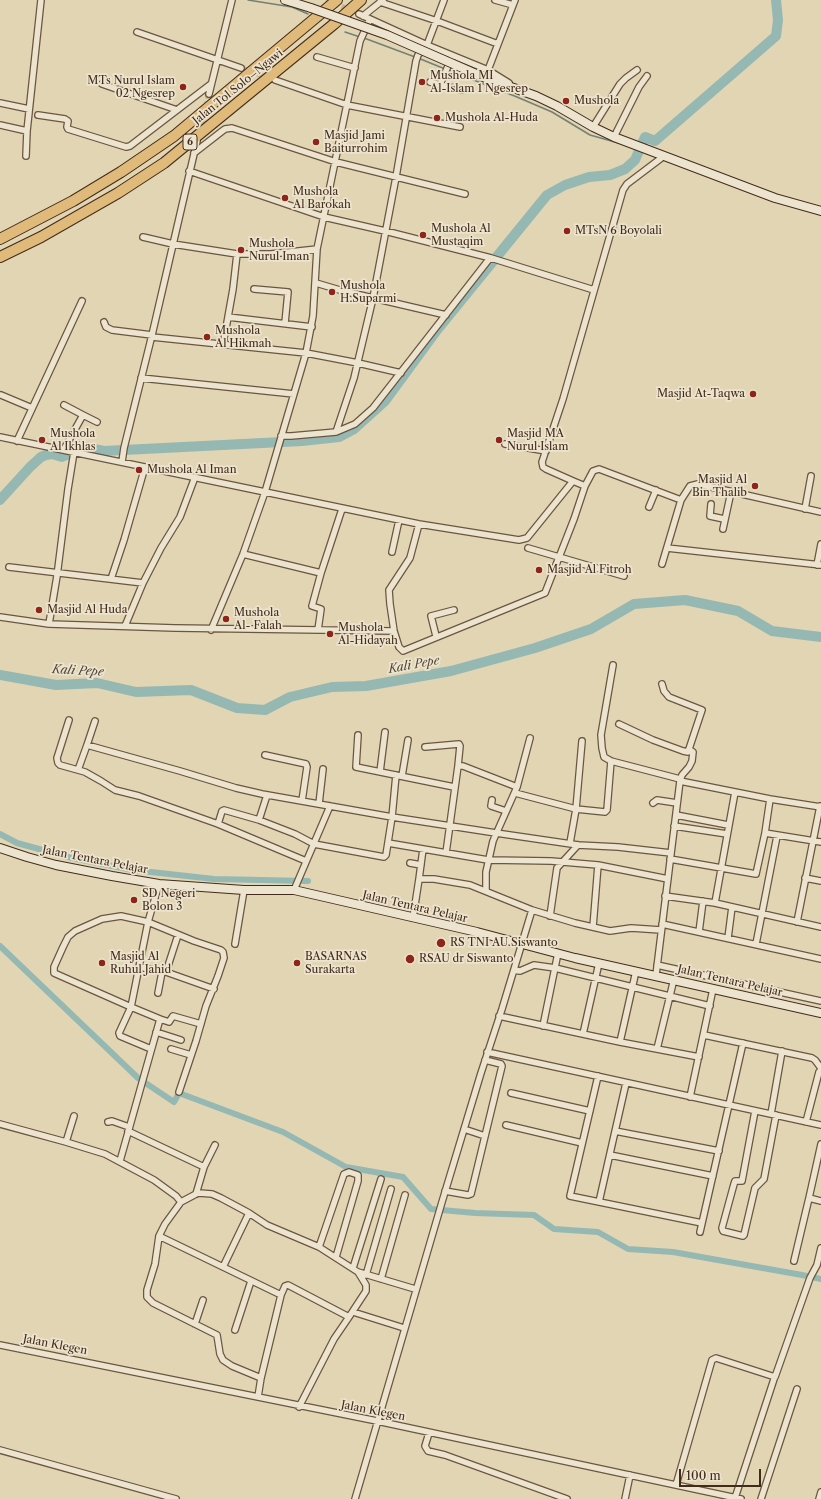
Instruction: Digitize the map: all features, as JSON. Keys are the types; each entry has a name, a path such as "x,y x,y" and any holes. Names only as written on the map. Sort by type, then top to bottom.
{"highway":[{"name":"Jalan Tol Solo–Ngawi","path":"0,239 73,201 121,172 174,136 338,0"},
{"name":"Jalan Tol Solo–Ngawi","path":"0,257 41,237 118,193 164,163 334,24 361,0"}],"main road":[{"path":"285,0 387,35 486,73 543,99 614,137 775,198 821,211"},
{"name":"Jalan Tentara Pelajar","path":"0,848 56,865 159,884 244,890 296,885 413,918 522,943 558,954 821,1013"}],"street":[{"path":"26,156 29,109 41,0"},
{"path":"210,94 232,0"},
{"path":"336,432 350,395 373,298 417,58 427,45 444,0"},
{"path":"495,0 514,2 498,44 486,73 454,56 361,15 382,1 498,44"},
{"path":"212,630 243,554 265,492 306,353 312,327 317,249 360,41 370,18"},
{"path":"137,32 241,68"},
{"path":"440,85 445,71 454,56"},
{"path":"317,57 355,68"},
{"path":"593,127 620,84 637,70"},
{"path":"614,137 639,87 647,76"},
{"path":"275,80 347,105 460,127"},
{"path":"430,82 462,90"},
{"path":"102,84 177,110"},
{"path":"38,115 66,119 68,121 68,129 126,147 130,146 212,84"},
{"path":"0,103 29,109"},
{"path":"0,125 27,131"},
{"path":"194,153 221,132 228,128 232,128 336,162 465,194"},
{"path":"122,462 123,451 152,336 197,141"},
{"path":"585,486 543,467 542,462 563,398 623,190 627,184 664,156"},
{"path":"189,172 324,217 499,260 594,290"},
{"path":"143,237 173,244 237,254 271,254 317,249"},
{"path":"223,344 237,254"},
{"path":"281,438 343,430 355,424 370,412 491,258"},
{"path":"316,282 373,298 446,315"},
{"path":"254,289 288,292 285,323"},
{"path":"17,441 82,302"},
{"path":"228,317 312,327"},
{"path":"104,322 106,327 112,330 152,336 306,353 401,373"},
{"path":"141,378 294,394"},
{"path":"1,395 32,408"},
{"path":"64,405 97,422"},
{"path":"49,624 68,489 69,451 83,415"},
{"path":"0,437 342,509 419,524 523,540 573,481"},
{"path":"505,444 546,451"},
{"path":"111,579 145,467"},
{"path":"419,524 410,558 389,590 394,631 399,647 403,651 436,636 542,595 547,590 585,486 593,471 599,469 681,500"},
{"path":"805,508 811,476"},
{"path":"124,626 160,548 180,517 195,477"},
{"path":"662,564 681,500 686,491 693,484 821,512"},
{"path":"650,508 656,490"},
{"path":"723,529 731,492"},
{"path":"711,504 710,516 724,519"},
{"path":"318,630 321,609 312,606 321,572 342,509"},
{"path":"392,552 399,520"},
{"path":"667,548 819,565 821,544"},
{"path":"528,548 624,576"},
{"path":"243,554 321,572"},
{"path":"8,567 143,584"},
{"path":"436,636 431,616 454,610"},
{"path":"0,617 25,622 49,624 212,630 394,631"},
{"path":"613,665 601,735 604,757 611,761 677,779 770,799 821,807 797,922"},
{"path":"662,684 664,691 669,697 702,710 690,750"},
{"path":"69,720 57,755 57,761 60,765 85,772 115,790 139,796 218,824 306,861"},
{"path":"78,770 95,721"},
{"path":"619,724 640,735 683,751 687,752 690,750"},
{"path":"380,772 385,732"},
{"path":"358,736 356,766 454,786"},
{"path":"486,885 488,860 496,833 516,790 530,738"},
{"path":"218,824 222,811 224,810 259,820 295,834 314,844 383,857 386,855 399,776 408,740"},
{"path":"550,916 558,862 574,844 582,741"},
{"path":"425,748 459,744 460,746 446,853"},
{"path":"87,745 236,788 267,795 392,817 496,833 574,844 671,853"},
{"path":"656,975 676,815 677,779 691,764 693,752 690,750"},
{"path":"265,755 304,763 307,765 302,801"},
{"path":"458,766 463,766 516,790 576,809 607,811 611,761"},
{"path":"319,804 323,769"},
{"path":"715,903 735,792"},
{"path":"259,820 267,795"},
{"path":"756,874 765,834 770,799"},
{"path":"492,800 492,806 506,811"},
{"path":"653,803 657,800 677,803"},
{"path":"296,885 330,806"},
{"path":"676,815 728,825"},
{"path":"674,826 727,834"},
{"path":"765,834 821,842"},
{"path":"756,944 777,836"},
{"path":"388,843 488,860 598,865 668,879"},
{"path":"413,918 423,849"},
{"path":"670,859 768,876"},
{"path":"410,863 421,865"},
{"path":"593,927 598,865"},
{"path":"805,878 821,880"},
{"path":"419,879 452,881 470,885 486,885 532,910 565,921 610,931 631,928 661,930"},
{"path":"151,1050 120,1036 119,1033 131,1007 148,922 159,884"},
{"path":"235,944 244,890"},
{"path":"665,896 715,903 821,928"},
{"path":"699,932 703,901"},
{"path":"728,938 732,907"},
{"path":"355,1499 415,1289 532,910"},
{"path":"179,1092 192,1055 201,1024 206,1006 214,989 224,958 223,952 148,922 116,916 90,923 78,929 68,937 53,969 55,974 160,1019 169,1022 173,1016 201,1024"},
{"path":"662,924 821,959"},
{"path":"158,993 178,935"},
{"path":"543,1026 558,954"},
{"path":"583,1034 599,963"},
{"path":"657,964 821,1001"},
{"path":"514,970 520,971 534,965 555,968 710,1006"},
{"path":"139,967 164,972 214,989"},
{"path":"620,1042 636,971"},
{"path":"657,1049 674,979"},
{"path":"690,1097 713,989"},
{"path":"499,1016 699,1057"},
{"path":"120,1161 160,1019"},
{"path":"156,1032 181,1040"},
{"path":"704,1035 782,1051 815,1060 821,1069 806,1122"},
{"path":"700,1232 743,1043"},
{"path":"171,1049 192,1055"},
{"path":"755,1111 742,1181 735,1181 722,1228 723,1231 743,1236 755,1188 764,1178 782,1051"},
{"path":"487,1052 821,1125"},
{"path":"445,1191 468,1195 471,1194 502,1065 485,1060"},
{"path":"598,1076 570,1195 702,1223"},
{"path":"599,1202 626,1083"},
{"path":"510,1092 590,1111"},
{"path":"66,1142 74,1116"},
{"path":"108,1122 112,1121 204,1167"},
{"path":"0,1124 104,1154 120,1161 166,1188 181,1202"},
{"path":"506,1125 582,1143"},
{"path":"464,1129 485,1136"},
{"path":"615,1131 719,1151"},
{"path":"794,1261 821,1144"},
{"path":"196,1194 204,1167 215,1145"},
{"path":"610,1155 713,1176"},
{"path":"319,1247 344,1174 348,1172 358,1175 358,1181 336,1257"},
{"path":"299,1407 331,1344 366,1293 366,1288 355,1270 381,1179"},
{"path":"366,1275 391,1190"},
{"path":"261,1378 225,1362 220,1354 217,1335 153,1303 147,1297 147,1290 156,1259 159,1236 165,1224 181,1202 196,1194 212,1194 236,1205 267,1225 319,1247 355,1270 366,1275 415,1289"},
{"path":"380,1279 405,1195"},
{"path":"809,1198 821,1200"},
{"path":"223,1267 249,1213"},
{"path":"159,1236 281,1295"},
{"path":"676,1485 712,1360 716,1358 775,1377 811,1276 817,1265 821,1248"},
{"path":"235,1330 251,1281"},
{"path":"258,1397 261,1378 284,1287 288,1284 349,1317"},
{"path":"194,1324 203,1300"},
{"path":"353,1312 404,1328"},
{"name":"Jalan Klegen","path":"0,1345 258,1397 299,1407 377,1421 738,1498"},
{"path":"738,1498 774,1379"},
{"path":"761,1499 798,1389"},
{"path":"429,1433 425,1446 428,1451 445,1455 567,1499"},
{"path":"0,1450 176,1499"},
{"path":"624,1499 630,1475"},
{"path":"704,1499 706,1492"},
{"path":"819,1499 821,1492"}],"waterway":[{"path":"248,0 292,7 308,14"},
{"path":"0,500 41,457 52,454 62,457 69,454 73,445 104,451 302,441 339,437 354,429 385,401 437,330 547,195 565,185 589,177 610,175 625,169 635,160 645,137 655,141 776,36 778,20 776,0"},
{"path":"345,32 360,37"},
{"path":"364,38 415,57"},
{"path":"418,58 445,69"},
{"path":"448,70 552,112 590,135 622,144"},
{"name":"Kali Pepe","path":"0,675 56,685 97,683 136,692 191,690 237,708 265,710 290,697 332,687 366,686 451,671 535,648 591,629 634,604 685,600 738,611 772,631 821,637"},
{"path":"0,834 17,843 72,858 133,870 214,879 308,881"},
{"path":"0,946 138,1078 174,1102 179,1093 283,1132 346,1167 403,1177 431,1209 475,1213 534,1215 554,1229 598,1232 628,1249 673,1252 821,1279"}],"tunnel":[{"path":"326,0 359,14"},
{"path":"241,68 269,78"},
{"path":"200,132 209,94"}],"place":[{"name":"Mushola MI Al-Islam 1 Ngesrep","path":"422,82"},
{"name":"MTs Nurul Islam 02 Ngesrep","path":"183,87"},
{"name":"Mushola","path":"566,101"},
{"name":"Mushola Al-Huda","path":"437,118"},
{"name":"Masjid Jami Baiturrohim","path":"316,142"},
{"name":"Mushola Al Barokah","path":"285,198"},
{"name":"MTsN 6 Boyolali","path":"567,231"},
{"name":"Mushola Al Mustaqim","path":"423,235"},
{"name":"Mushola Nurul Iman","path":"241,250"},
{"name":"Mushola H.Suparmi","path":"332,292"},
{"name":"Mushola Al Hikmah","path":"207,337"},
{"name":"Masjid At-Taqwa","path":"753,394"},
{"name":"Mushola Al Ikhlas","path":"42,440"},
{"name":"Masjid MA Nurul Islam","path":"499,440"},
{"name":"Mushola Al Iman","path":"139,470"},
{"name":"Masjid Al Bin Thalib","path":"755,486"},
{"name":"Masjid Al Fitroh","path":"539,570"},
{"name":"Masjid Al Huda","path":"39,610"},
{"name":"Mushola Al- Falah","path":"226,619"},
{"name":"Mushola Al-Hidayah","path":"330,634"},
{"name":"SD Negeri Bolon 3","path":"134,900"},
{"name":"RS TNI AU Siswanto","path":"441,943"},
{"name":"RSAU dr Siswanto","path":"410,959"},
{"name":"Masjid Al Ruhul Jahid","path":"102,963"},
{"name":"BASARNAS Surakarta","path":"297,963"}]}
